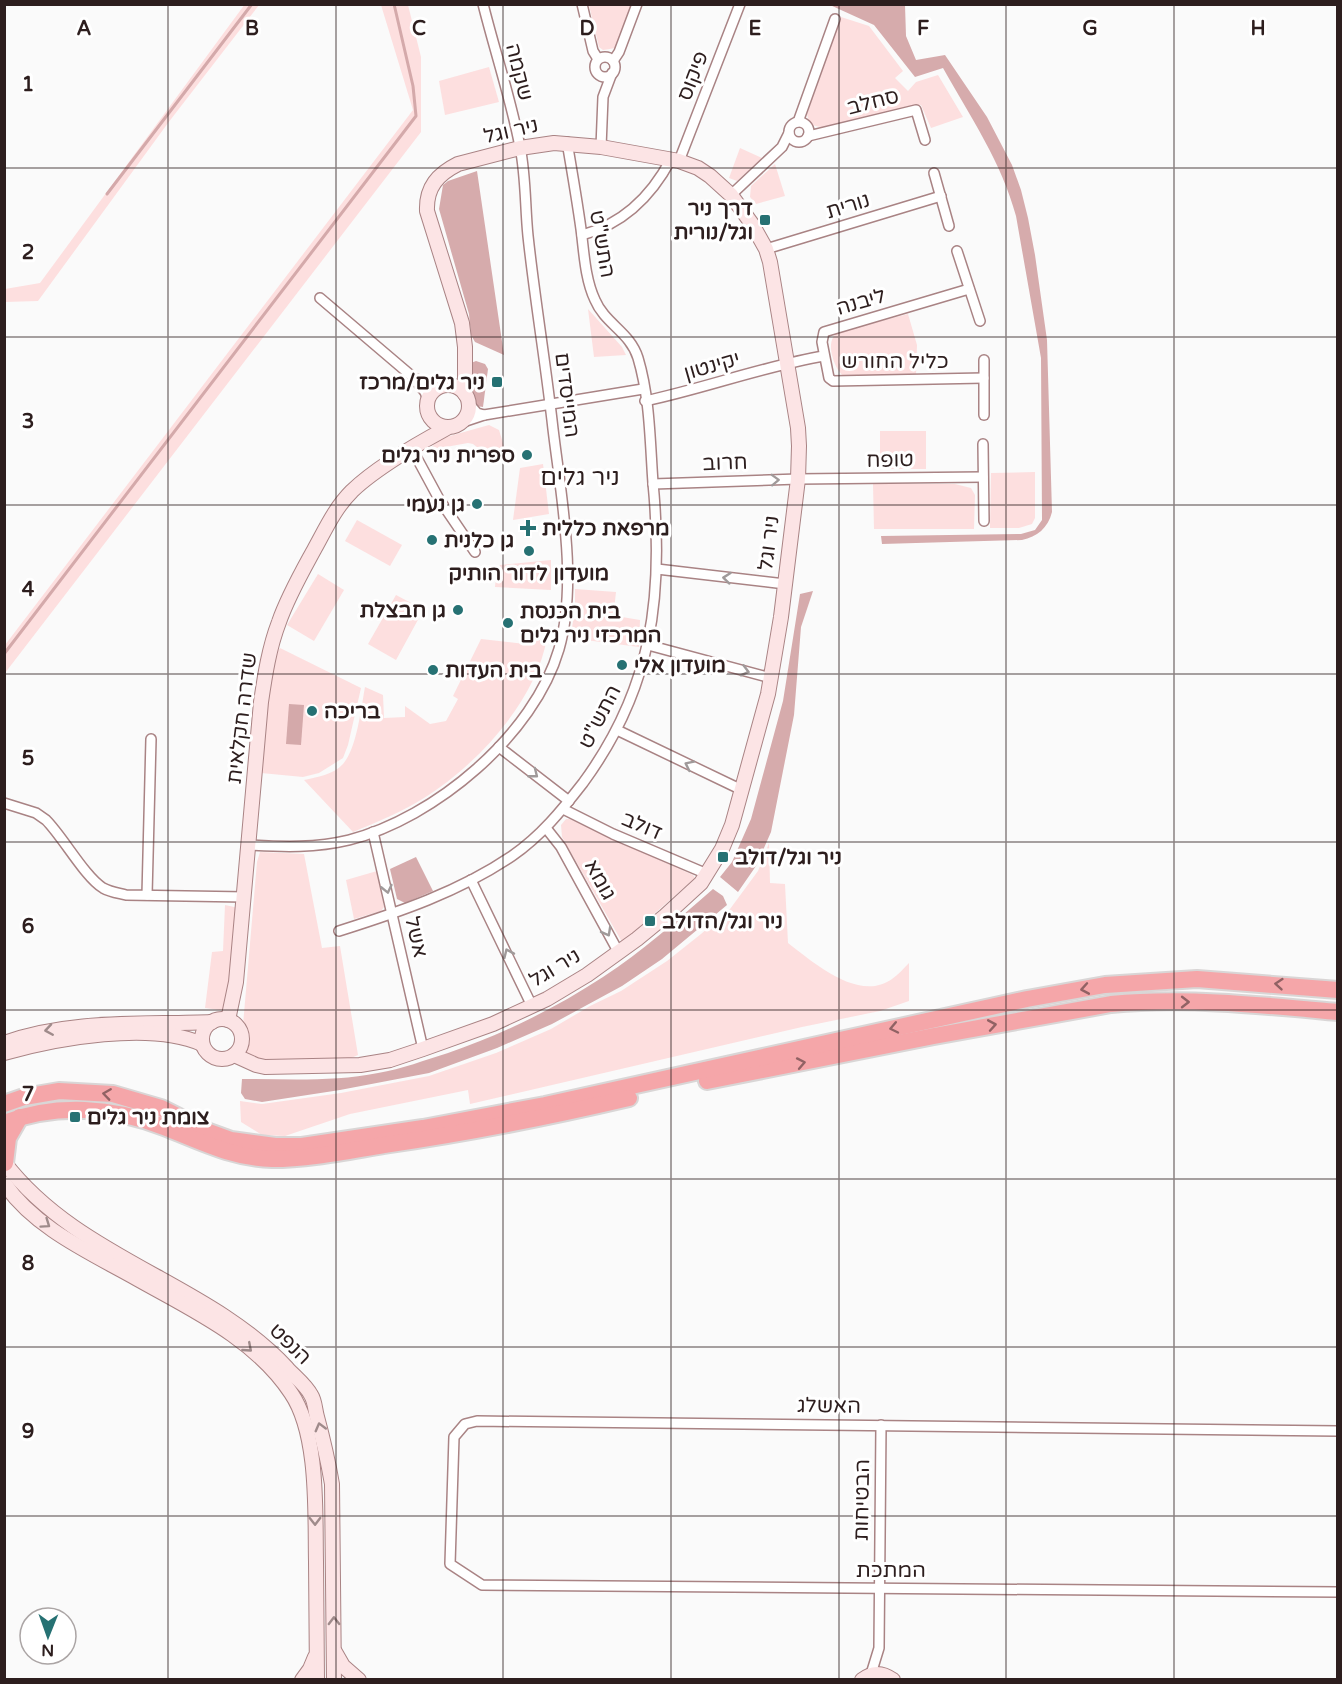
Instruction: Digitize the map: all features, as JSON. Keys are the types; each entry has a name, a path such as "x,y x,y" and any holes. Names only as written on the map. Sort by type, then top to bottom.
{"highway":[{"path":"4,1104 58,1091 113,1094 153,1105 231,1140 274,1146 302,1146 423,1128 545,1105 1027,999 1105,985 1197,979 1338,990"},
{"path":"5,1162 12,1120 52,1110 90,1110 130,1116 212,1147 255,1158 306,1157 486,1129 724,1078 1111,1004 1139,1001 1247,1003 1338,1012"},
{"path":"4,1091 31,1084 56,1085 81,1091"}],"street":[{"name":"שקמה","path":"483,4 520,148"},
{"path":"582,4 593,51 598,59"},
{"path":"603,97 614,67 613,61 619,52 637,4"},
{"name":"פיקוס","path":"582,235 595,232 615,222 643,200 675,160 740,4"},
{"path":"730,195 782,147 790,127 798,122 835,19"},
{"path":"601,147 603,97 595,65 598,59 604,57 613,61"},
{"path":"596,71 603,76 612,73"},
{"name":"סחלב","path":"808,136 916,110 925,140"},
{"path":"782,147 808,136 807,126 798,122"},
{"path":"789,133 797,141"},
{"name":"ניר וגל","path":"234,1055 265,1067 360,1065 390,1060 493,1024 567,987 619,953 665,916 707,874 728,837 762,720 771,678 798,479 798,428 774,283 766,249 752,224 730,195 698,168 675,160 601,147 554,142 520,148 458,164 449,169 436,180 428,195 427,211 462,323 467,399"},
{"name":"התש\"ט","path":"339,931 413,907 471,880 511,856 546,828 603,755 617,730 633,696 648,645 657,569 657,518 645,401 638,360 633,346 629,338 605,315 594,297 567,142"},
{"name":"המייסדים","path":"250,845 286,847 331,844 373,832 447,792 473,772 499,747 524,717 540,692 558,651 564,627 567,599 565,538 551,405 528,237 520,148"},
{"path":"934,173 949,226"},
{"name":"נורית","path":"766,249 941,196"},
{"path":"957,251 980,321"},
{"name":"ליבנה","path":"824,356 822,342 824,332 969,289"},
{"path":"320,298 414,378 425,392 430,417 434,423 447,428 484,415 643,389"},
{"path":"787,363 824,356"},
{"name":"כליל החורש","path":"824,356 829,378 839,382 984,378"},
{"path":"984,360 984,415"},
{"name":"יקינטון","path":"645,401 706,387 787,363"},
{"path":"428,400 433,392 461,374 464,364"},
{"path":"414,378 459,388 477,413 484,415"},
{"path":"463,422 469,412 467,399"},
{"path":"430,417 430,429 417,445 439,498 475,552"},
{"name":"שדרה חקלאית","path":"228,1020 236,982 245,897 261,702 273,641 288,601 326,525 340,505 366,480 417,445 447,428"},
{"path":"983,444 984,520"},
{"name":"טופח","path":"798,479 983,477"},
{"name":"חרוב","path":"654,484 798,479"},
{"path":"657,569 785,585"},
{"path":"648,645 771,678"},
{"path":"617,730 742,790"},
{"path":"147,895 151,739"},
{"name":"דולב","path":"499,747 566,805 613,834 707,874"},
{"path":"4,802 36,813 46,820 102,887 126,895 245,897"},
{"name":"גומא","path":"546,828 561,847 619,953"},
{"name":"אשל","path":"373,832 423,1049"},
{"path":"471,880 532,1006"},
{"path":"4,1053 36,1044 80,1037 136,1033 168,1028 212,1022 228,1020 234,1023 241,1033 241,1045 234,1055 222,1060 215,1059 204,1051 203,1031 212,1022"},
{"path":"4,1043 42,1031 66,1028 168,1028 202,1044"},
{"name":"הנפט","path":"5,1162 32,1196 50,1211 112,1253 235,1323 276,1356 311,1394 327,1454 332,1484 334,1680"},
{"name":"הנפט","path":"4,1183 41,1221 68,1239 230,1333 266,1364 291,1393 300,1409 305,1426 314,1485 317,1680"},
{"name":"האשלג","path":"450,1564 454,1437 465,1424 477,1420 1338,1431"},
{"name":"הבטיחות","path":"881,1425 879,1648 889,1678"},
{"name":"המתכת","path":"450,1564 482,1585 1338,1592"},
{"name":"הבטיחות","path":"864,1678 879,1648"},
{"path":"334,1651 343,1666 359,1680"},
{"path":"302,1680 310,1669 317,1652"},
{"path":"864,1678 889,1678"}],"shaded area":[{"path":"245,4 259,5 168,123 38,301 5,302 5,289 40,283"},
{"path":"381,5 408,5 421,57 421,132 5,673 5,645 413,110"},
{"path":"589,5 631,5 616,48 603,50 599,47"},
{"path":"830,5 905,5 906,36 916,60 945,55 987,117 1012,165 1028,218 1047,340 1052,512 1045,527 1027,539 882,544 881,536 1021,534 1035,530 1042,520 1041,358 1016,216 1010,196 994,159 943,68 915,77 874,25"},
{"path":"841,17 869,26 903,71 895,78 908,91 916,82 938,75 963,117 931,128 921,105 825,127 813,125 807,114"},
{"path":"489,67 499,102 445,115 439,81"},
{"path":"740,148 762,158 737,181 729,178"},
{"path":"775,164 785,196 756,204 750,197 751,186"},
{"path":"477,171 504,355 475,342 471,335 469,314 439,209 443,185"},
{"path":"588,309 622,347 626,355 594,357"},
{"path":"908,314 917,345 916,375 845,377 842,374 836,366 831,349 832,339 838,332"},
{"path":"476,361 485,364 488,369 483,407 476,406 471,385 471,363"},
{"path":"489,425 499,430 507,456 490,457 473,444 468,443 429,450 439,439"},
{"path":"880,431 926,431 926,469 880,469"},
{"path":"543,464 549,514 513,520 520,468"},
{"path":"1035,472 1035,518 1032,524 1019,528 990,528 991,473"},
{"path":"873,484 955,484 971,488 975,495 974,529 874,529"},
{"path":"357,520 402,545 390,566 345,541"},
{"path":"551,560 551,590 495,587 500,565"},
{"path":"318,574 344,590 314,641 287,625"},
{"path":"575,589 616,592 614,610 622,617 640,620 639,647 570,638 575,611"},
{"path":"813,591 801,627 794,715 771,832 756,866 738,892 720,877 732,862 751,819 783,701 800,594"},
{"path":"396,595 413,604 409,611 420,616 396,660 368,644"},
{"path":"527,637 547,638 541,662 517,708 501,729 464,768 424,798 353,832 304,780 335,771 348,757 358,727 365,687 383,695 384,718 405,717 405,706 430,724 446,721 458,699 453,696 481,639 525,644"},
{"name":"בריכה","path":"280,648 361,688 343,758 319,773 303,777 261,773 269,688"},
{"path":"289,704 304,705 301,745 286,744"},
{"path":"566,819 693,875 695,878 622,942 562,837 561,825"},
{"path":"769,843 770,883 785,884 788,943 837,977 865,986 879,985 892,979 909,963 909,1001 880,1011 470,1104 468,1090 350,1114 285,1136 262,1135 241,1122 240,1101 262,1104 341,1093 429,1076 496,1053 551,1029 621,991 667,961 701,934 730,909 758,871"},
{"path":"260,852 304,854 322,948 340,946 358,1055 347,1060 240,1060 257,862"},
{"path":"416,857 433,891 405,903 397,899 390,869"},
{"path":"377,871 384,907 381,911 354,919 346,880"},
{"path":"713,889 723,896 727,905 662,959 622,986 552,1024 497,1048 429,1073 340,1090 262,1102 245,1099 241,1093 242,1079 361,1076 405,1067 489,1038 566,1000 603,977 673,924"},
{"path":"225,905 239,908 227,1011 205,1008 212,952 223,951"}],"waterway":[{"path":"107,194 252,4"},
{"path":"4,654 416,116 413,86 394,4"}],"place":[{"name":"דרך ניר וגל/נורית","path":"765,220"},
{"name":"ניר גלים/מרכז","path":"497,382"},
{"name":"ספרית ניר גלים","path":"527,455"},
{"name":"גן נעמי","path":"477,504"},
{"name":"מרפאת כללית","path":"528,528"},
{"name":"גן כלנית","path":"432,540"},
{"name":"מועדון לדור הותיק","path":"529,551"},
{"name":"גן חבצלת","path":"458,610"},
{"name":"בית הכנסת המרכזי ניר גלים","path":"508,623"},
{"name":"מועדון אלי","path":"622,665"},
{"name":"בית העדות","path":"433,670"},
{"name":"בריכה","path":"312,711"},
{"name":"ניר וגל/דולב","path":"723,857"},
{"name":"ניר וגל/הדולב","path":"650,921"},
{"name":"צומת ניר גלים","path":"75,1117"}],"district":[{"name":"ניר גלים","path":"580,477"}]}
